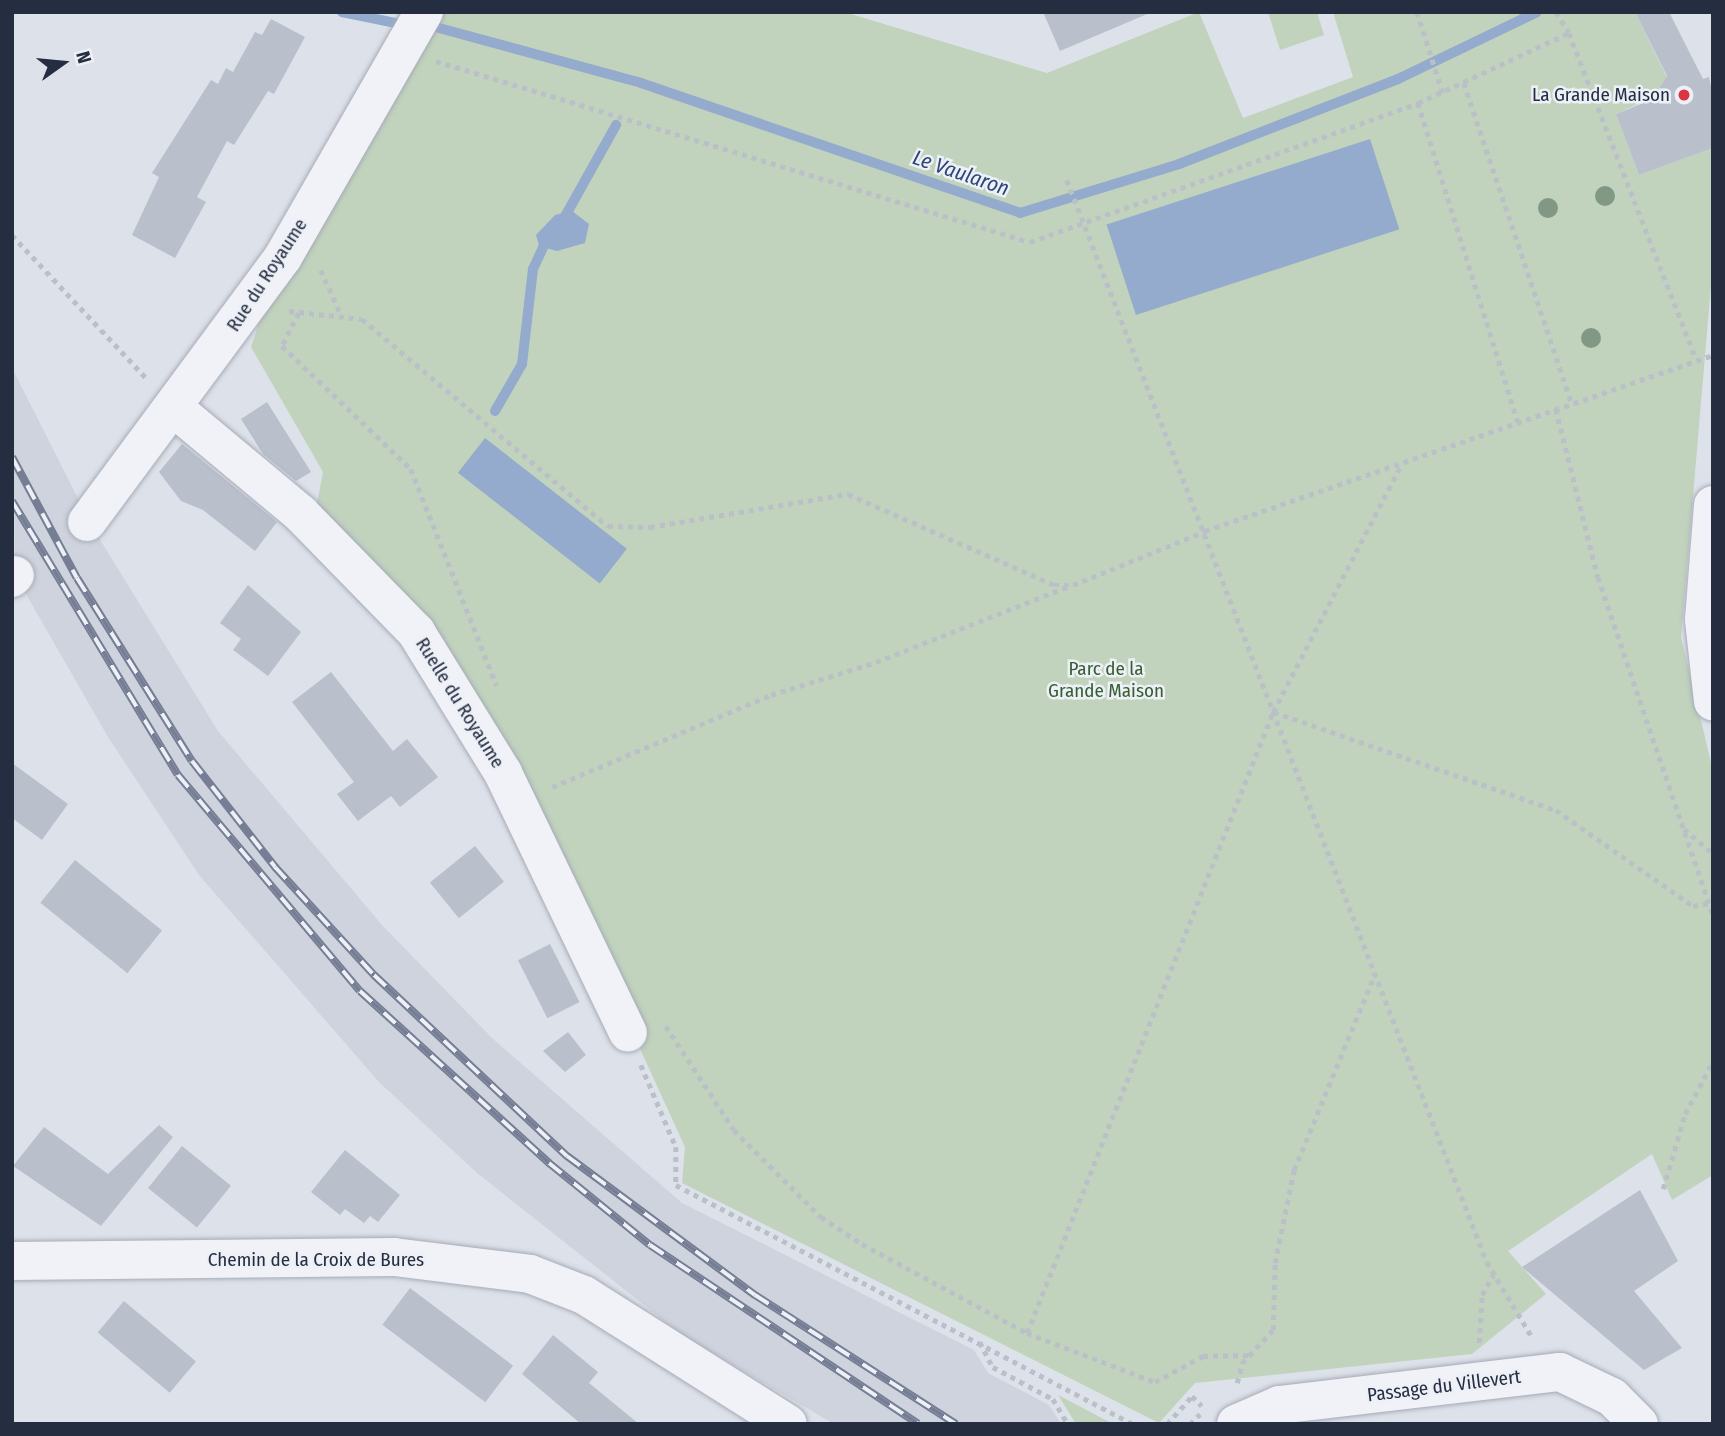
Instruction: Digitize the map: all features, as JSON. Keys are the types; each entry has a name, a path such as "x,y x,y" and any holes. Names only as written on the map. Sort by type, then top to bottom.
{"street":[{"name":"Rue du Royaume","path":"87,522 256,298 397,49 424,12"},
{"name":"Ruelle du Royaume","path":"174,408 301,514 416,632 503,773 645,1026"},
{"path":"1713,505 1704,620 1713,702"},
{"name":"Chemin de la Croix de Bures","path":"12,1261 394,1257 530,1275 584,1295 788,1424"},
{"path":"1560,1372 1612,1397 1639,1424"},
{"name":"Passage du Villevert","path":"1226,1408 1279,1405 1560,1372"}],"path":[{"path":"1417,12 1443,93"},
{"path":"1558,14 1569,33 1695,356"},
{"path":"397,49 1030,242 1418,103 1569,33"},
{"path":"1464,83 1572,404"},
{"path":"1418,103 1518,422"},
{"path":"1067,180 1493,1275 1560,1372"},
{"path":"12,235 174,408"},
{"path":"321,267 340,313"},
{"path":"256,298 299,313 340,313 362,319 608,526 650,527 848,495 1037,581 1073,585"},
{"path":"299,313 282,346 411,469 499,690"},
{"path":"551,801 545,789 746,705 1073,585 1205,531 1400,466 1695,356 1710,355"},
{"path":"1556,409 1598,576 1713,914"},
{"path":"1027,1334 1273,712 1400,466"},
{"path":"1273,712 1556,810 1693,906 1709,903"},
{"path":"1683,828 1713,853"},
{"path":"1167,1424 1192,1396 1226,1408 1237,1372 1273,1330 1275,1263 1294,1170 1375,972"},
{"path":"645,1026 734,1130 821,1217 1027,1334 1155,1382 1203,1356 1251,1355"},
{"path":"645,1026 677,1147 676,1185 1133,1424"},
{"path":"1663,1189 1685,1114 1713,1061"},
{"path":"1480,1347 1482,1295 1493,1275"},
{"path":"980,1342 993,1367 1053,1399 1068,1424"}],"shaded area":[{"path":"12,368 94,530 218,731 382,925 492,1038 682,1203 974,1350 988,1373 1049,1405 1061,1424 834,1424 682,1335 477,1173 379,1082 199,875 108,737 15,575"}],"green space":[{"name":"Parc de la Grande Maison","path":"431,12 844,12 1047,73 1199,12 1243,118 1353,77 1333,12 1635,12 1672,88 1616,114 1639,175 1713,148 1713,262 1681,637 1713,771 1713,1175 1672,1200 1652,1154 1508,1251 1546,1294 1472,1354 1195,1383 1159,1423 682,1183 685,1147 597,955 316,509 323,472 251,347 267,299"},
{"path":"1268,12 1317,12 1324,35 1280,50"},
{"path":"1058,1395 1113,1424 1076,1424"}],"water":[{"path":"1370,139 1399,229 1136,315 1107,225"},
{"path":"572,211 589,224 585,243 557,251 539,246 536,235 555,215"},
{"path":"485,438 627,549 600,583 458,473"}],"building":[{"path":"1043,12 1152,12 1060,51"},
{"name":"La Grande Maison","path":"1635,12 1669,12 1703,79 1709,77 1713,96 1713,148 1639,175 1616,114 1653,99 1667,76"},
{"path":"271,19 305,37 274,94 268,91 234,145 227,141 197,197 206,202 175,258 132,235 159,177 152,173 211,80 218,84 226,68 233,72 255,32 262,35"},
{"path":"267,402 311,472 296,481 263,454 241,419"},
{"path":"182,444 277,522 255,551 203,510 181,501 159,472"},
{"path":"248,585 301,632 268,676 233,650 241,639 220,623"},
{"path":"331,672 393,751 407,739 438,777 400,807 391,796 358,821 337,794 354,782 292,702"},
{"path":"12,763 68,804 42,840 12,818"},
{"path":"475,846 504,882 459,918 430,883"},
{"path":"75,860 162,930 127,973 40,903"},
{"path":"550,944 580,1002 547,1018 518,960"},
{"path":"568,1032 586,1055 565,1072 543,1051"},
{"path":"159,1125 173,1137 101,1226 13,1166 44,1127 108,1174"},
{"path":"182,1146 231,1186 197,1228 148,1188"},
{"path":"345,1150 400,1195 378,1222 370,1216 364,1223 345,1209 340,1215 311,1192"},
{"path":"1640,1190 1678,1261 1634,1291 1682,1348 1644,1370 1522,1267"},
{"path":"410,1288 513,1366 485,1402 382,1325"},
{"path":"124,1301 196,1361 170,1393 98,1332"},
{"path":"553,1335 598,1372 589,1383 639,1424 581,1424 522,1374"}],"waterway":[{"name":"Le Vaularon","path":"342,12 395,23"},
{"name":"Le Vaularon","path":"439,28 641,83 1020,213 1179,164 1398,79 1537,12"},
{"path":"563,220 616,125"},
{"path":"495,411 522,364 533,269 548,237"}],"railway":[{"path":"12,457 77,578 192,761 275,867 374,975 567,1156 755,1295 956,1424"},
{"path":"12,501 178,775 360,991 549,1163 650,1245 918,1424"}],"place":[{"name":"La Grande Maison","path":"1684,95"}]}
